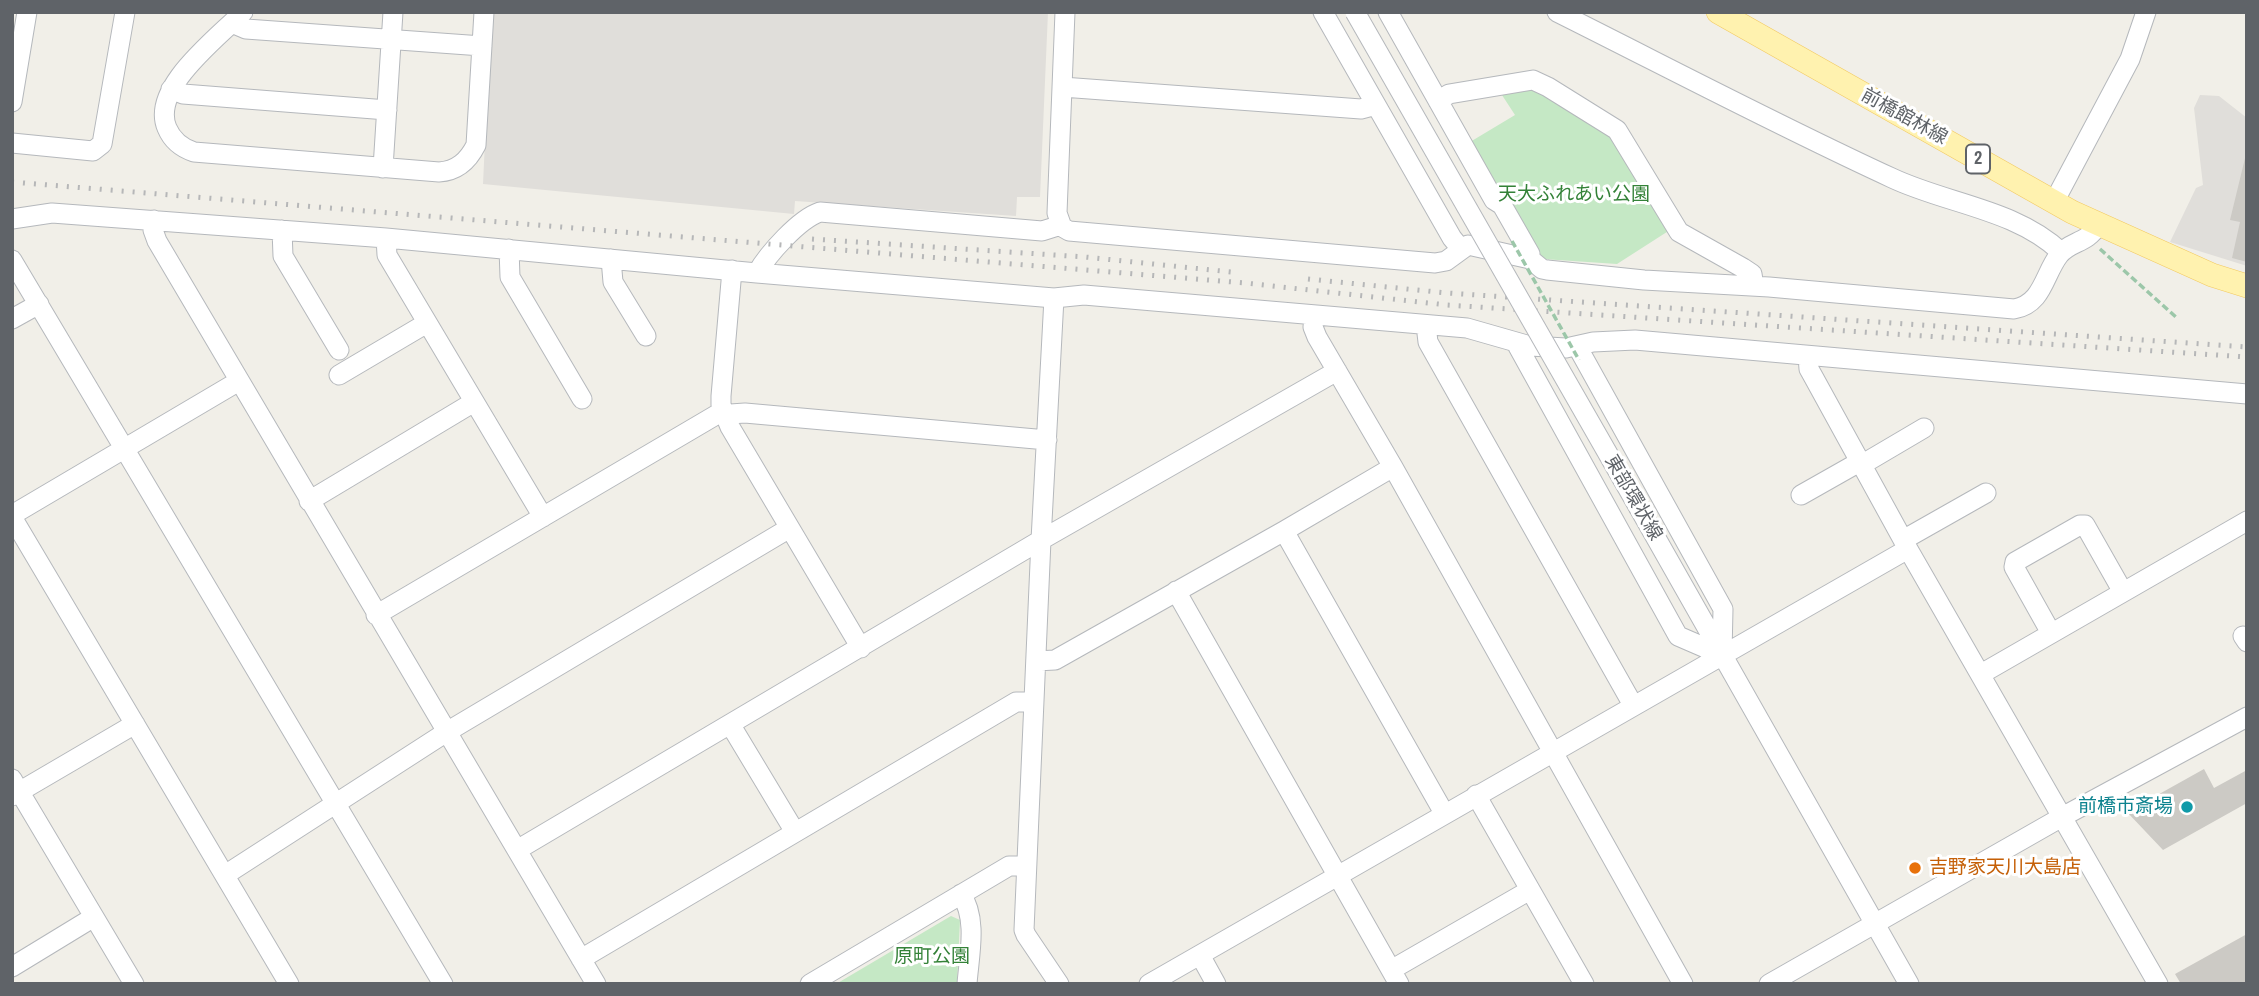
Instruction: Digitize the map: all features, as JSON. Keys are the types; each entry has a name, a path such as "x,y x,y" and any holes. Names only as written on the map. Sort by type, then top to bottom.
{"main road":[{"name":"前橋館林線","path":"1718,12 2054,202 2212,275 2247,286"}],"street":[{"path":"12,102 27,12"},
{"path":"12,143 93,151 99,148 102,144 125,12"},
{"path":"383,168 393,12"},
{"path":"482,46 246,29 238,18 178,77 163,110 163,118 173,139 187,150 446,172 470,157 477,138 484,12"},
{"path":"1065,12 1057,214 1061,225 1069,231 1435,263 1446,261 1468,245 1531,259"},
{"path":"1322,12 1452,238 1461,249"},
{"name":"東部環状線","path":"1355,12 1909,984"},
{"path":"1557,12 1894,180 2021,225 2043,236 2061,252"},
{"path":"2054,202 2130,59 2146,12"},
{"path":"1392,14 1494,200 1502,205 1531,259 1542,270 2014,309 2027,305 2038,295 2061,252 2086,240 2099,225"},
{"path":"1438,102 1450,94 1532,80 1548,88 1617,130 1679,232 1752,274 1755,286"},
{"path":"1062,87 1361,109 1376,105"},
{"path":"171,89 183,94 387,110"},
{"path":"12,219 52,212 386,238 1054,298 1084,295 1479,330 1530,346 1566,348 1578,353 1723,609 1722,655"},
{"path":"757,273 766,259 797,226 808,216 820,212 1042,231 1061,225"},
{"path":"154,220 153,230 157,241 445,733 596,984"},
{"path":"282,230 283,256 339,350"},
{"path":"386,238 387,255 543,517"},
{"path":"509,249 510,277 582,399"},
{"path":"611,259 613,282 646,336"},
{"path":"12,260 443,984"},
{"path":"732,270 721,396 724,413 788,528 861,648"},
{"path":"1054,298 1033,702 1026,935 1059,984"},
{"path":"12,319 38,304"},
{"path":"1314,315 1313,327 1317,337 1684,984"},
{"path":"338,375 427,323"},
{"path":"1426,325 1428,342 1633,705"},
{"path":"1578,353 1593,342 1634,341 2247,394"},
{"path":"1517,342 1678,636 1722,655"},
{"path":"1808,356 1809,369 1906,545 2158,984"},
{"path":"517,850 1041,540 1337,371"},
{"path":"239,381 12,516 289,984"},
{"path":"309,501 474,402"},
{"path":"376,615 708,418 724,413 1047,440"},
{"path":"1801,495 1861,462 1868,461 1924,428"},
{"path":"1036,661 1055,660 1393,467"},
{"path":"1149,984 1722,655 1906,545 1986,493"},
{"path":"1981,674 2247,521"},
{"path":"2051,632 2014,567 2015,562 2080,525 2085,525 2123,592"},
{"path":"225,875 445,733 788,528"},
{"path":"1284,531 1444,813"},
{"path":"1176,591 1395,977 1530,890"},
{"path":"581,959 1016,702 1033,702"},
{"path":"1769,984 2062,817 2247,717"},
{"path":"134,984 15,789 135,724"},
{"path":"730,724 795,832"},
{"path":"1476,795 1584,984"},
{"path":"810,984 1009,866 1026,866"},
{"path":"961,894 971,916 967,984"},
{"path":"12,967 94,917"},
{"path":"1200,954 1216,984"}],"path":[{"path":"1512,241 1578,353"},
{"path":"2099,248 2177,318"}],"shaded area":[{"path":"491,12 1048,12 1040,197 1017,197 1016,216 795,201 794,214 483,184"},
{"path":"2200,95 2219,96 2247,118 2247,266 2170,242 2196,188 2203,185 2194,108"}],"green space":[{"name":"天大ふれあい公園","path":"1534,87 1610,134 1670,230 1617,264 1543,259 1533,252 1470,142 1515,115 1500,92"},
{"name":"原町公園","path":"951,916 960,920 957,984 836,984"}],"building":[{"path":"2246,154 2247,262 2232,258 2240,222 2230,220"},
{"name":"前橋市斎場","path":"2204,769 2214,788 2247,770 2247,803 2163,850 2127,812"},
{"path":"2247,934 2247,984 2181,984 2175,974"}],"railway":[{"path":"12,182 1245,283 1447,305 2247,357"},
{"path":"812,239 1085,257 1231,272"},
{"path":"1308,279 1447,293 2247,347"}],"place":[{"name":"前橋市斎場","path":"2187,807"},
{"name":"吉野家天川大島店","path":"1915,868"}]}
